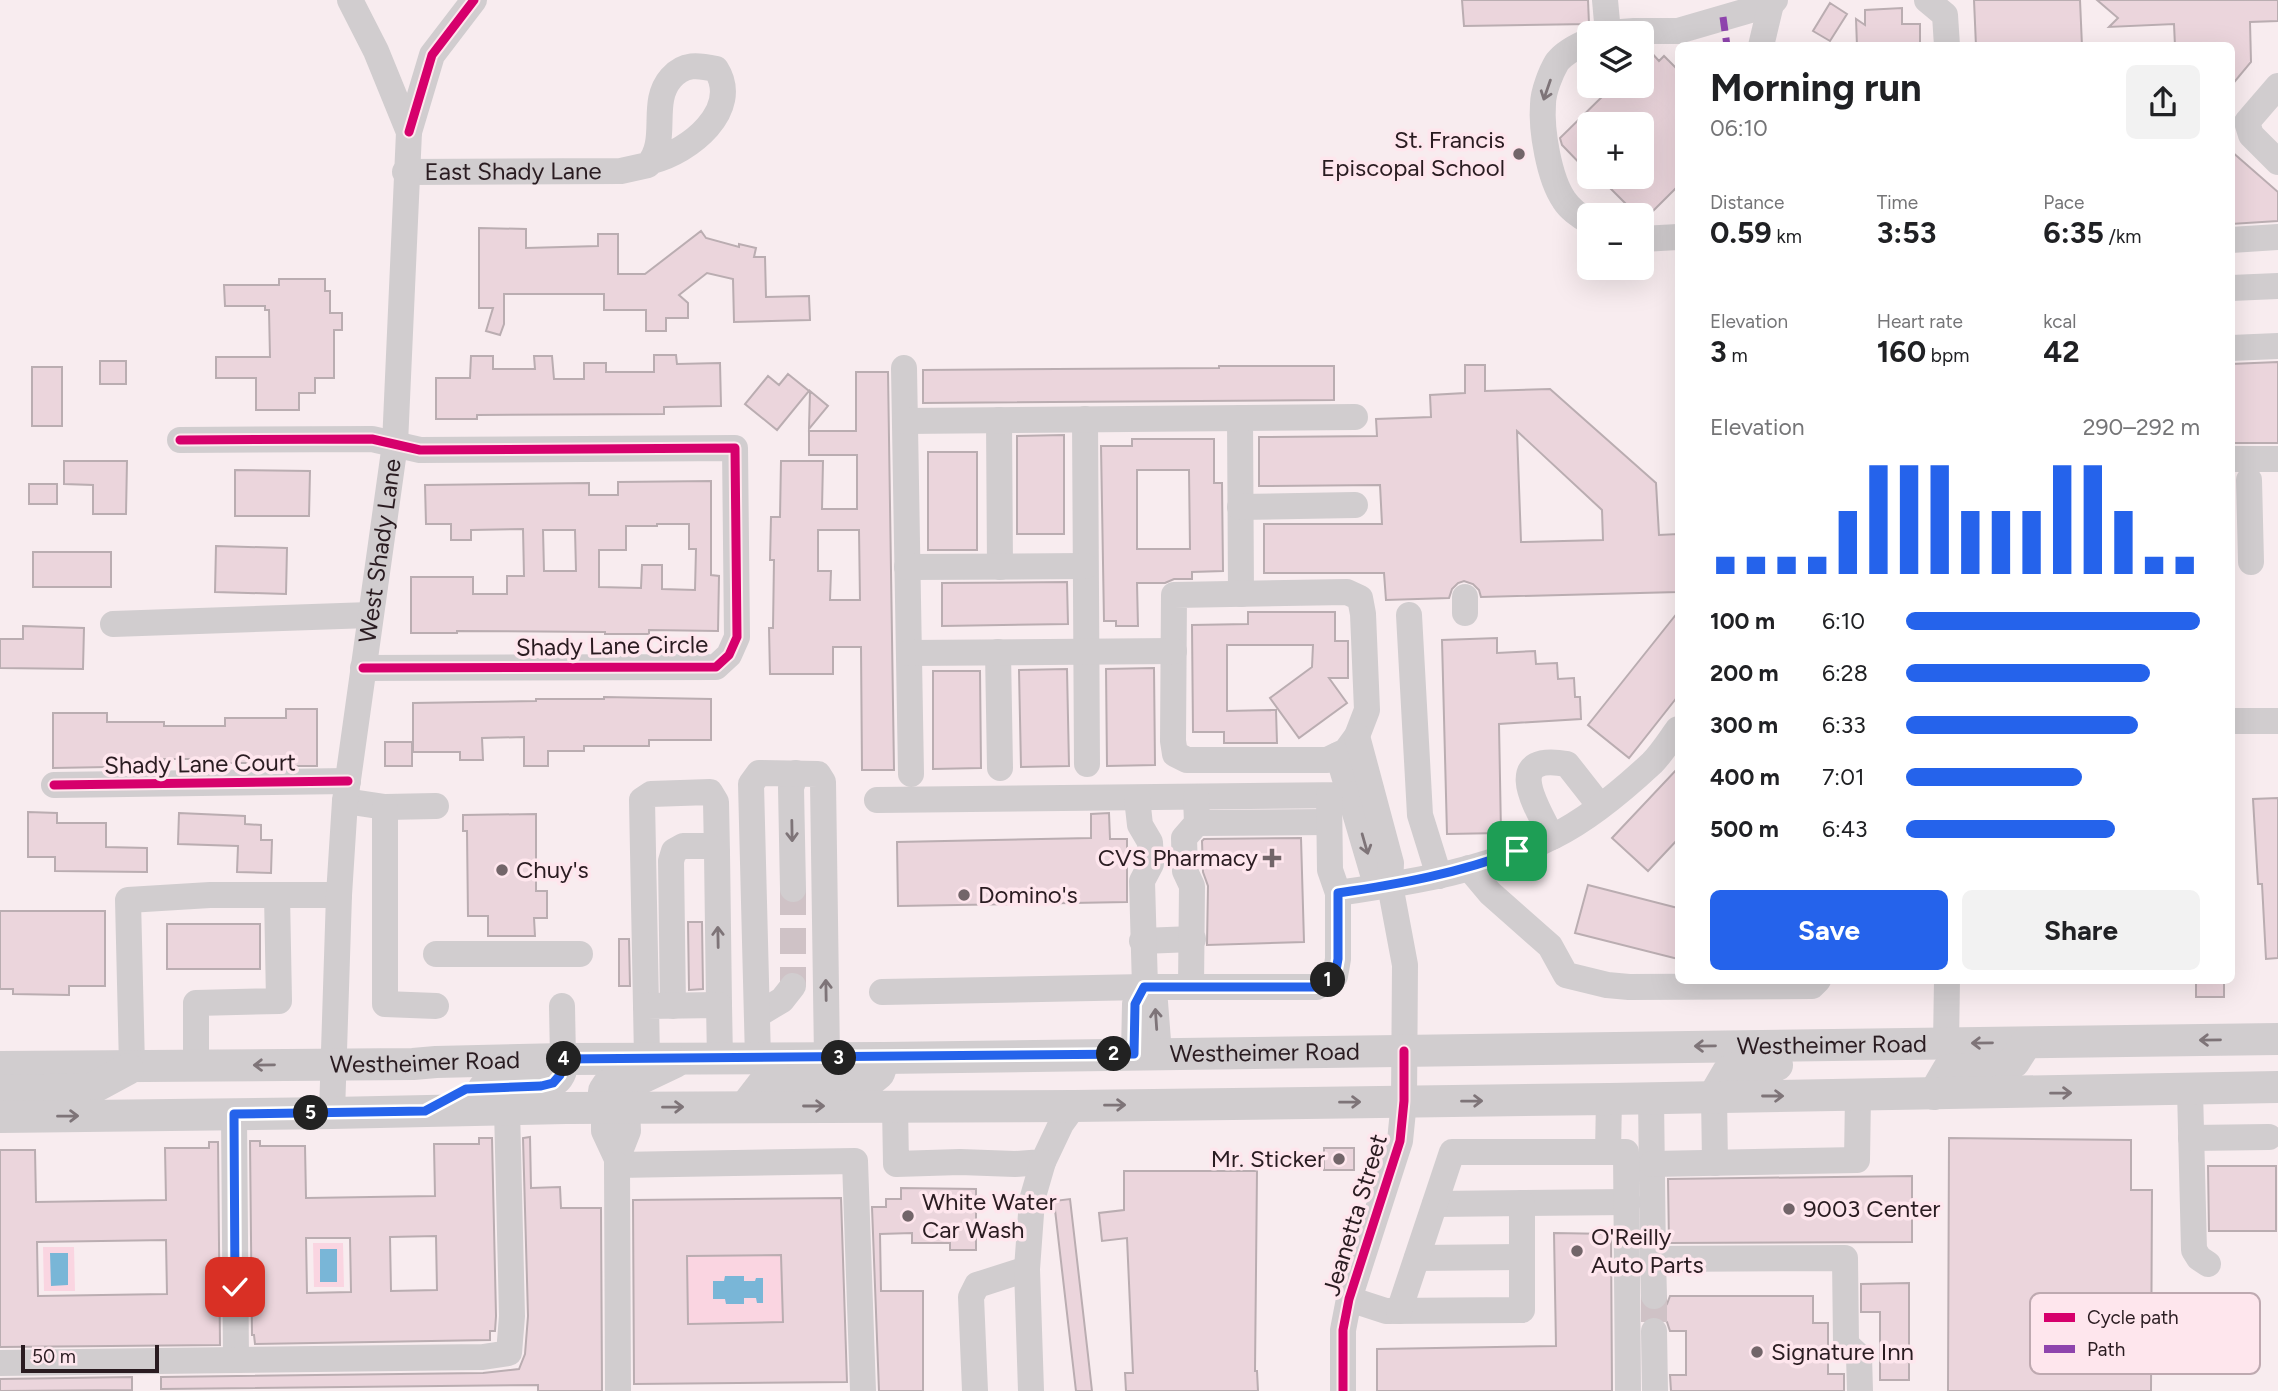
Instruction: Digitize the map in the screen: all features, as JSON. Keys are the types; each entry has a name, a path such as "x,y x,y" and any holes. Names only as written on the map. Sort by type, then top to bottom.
{"main road":[{"name":"Westheimer Road","path":"0,1067 2278,1039"},
{"path":"1934,1094 1948,1070 2003,1068 2014,1062 2026,1043"},
{"path":"1714,1096 1728,1072 1734,1068 1798,1063 1848,1044"},
{"path":"895,1106 899,1083 909,1077 1099,1074 1147,1054"},
{"path":"746,1106 762,1084 869,1082 879,1073 884,1058"},
{"path":"425,1111 466,1089 541,1086 553,1083 560,1075 563,1059"},
{"path":"615,1108 604,1091 608,1085 635,1081 679,1059"},
{"path":"0,1091 91,1089 132,1066"},
{"name":"Westheimer Road","path":"0,1117 746,1106 1074,1106 1609,1099 2278,1087"}],"street":[{"name":"West Shady Lane","path":"332,1113 339,895 346,791 395,444 405,172 409,132 376,51 350,0"},
{"name":"East Shady Lane","path":"409,132 432,55 474,0"},
{"path":"1605,0 1607,21"},
{"path":"1927,0 1945,15 1947,42"},
{"path":"1654,34 1685,38 1773,2"},
{"path":"1762,42 1773,2"},
{"path":"1577,47 1558,61 1543,101 1547,148 1553,176 1564,200 1577,212"},
{"path":"2278,86 2247,122 2251,135 2278,162"},
{"name":"East Shady Lane","path":"405,172 621,171 648,165 652,161"},
{"path":"1654,238 1675,237"},
{"path":"2235,240 2278,237"},
{"path":"2235,288 2278,286"},
{"path":"2235,348 2278,346"},
{"path":"904,368 911,774"},
{"path":"905,421 1355,416"},
{"path":"1240,418 1241,594"},
{"path":"1085,419 1087,764"},
{"path":"999,420 1000,567"},
{"path":"180,440 372,439 395,444"},
{"name":"Shady Lane Circle","path":"363,668 716,667 729,655 737,637 734,448 420,450 395,444"},
{"path":"2235,459 2278,459"},
{"path":"2249,480 2251,562"},
{"path":"1240,508 1355,505"},
{"path":"907,567 1086,566"},
{"path":"882,992 1317,987 1335,976 1338,959 1338,893 1330,870 1357,736 1367,710 1360,598 1348,592 1174,595 1172,741 1175,754 1187,760 1328,760 1346,751 1357,736"},
{"path":"1412,609 1420,815 1439,876"},
{"path":"113,624 370,615"},
{"path":"909,653 1174,651"},
{"path":"998,652 1000,768"},
{"path":"2235,721 2278,720"},
{"path":"1338,893 1439,876 1469,868 1552,837 1600,806 1653,761 1675,733"},
{"path":"1338,755 1345,801"},
{"path":"1552,837 1528,790 1529,775 1537,765 1552,761 1567,764 1600,806"},
{"path":"758,1059 751,784 759,773 818,774 823,782 827,1058"},
{"path":"793,889 791,788 796,773"},
{"name":"Shady Lane Court","path":"54,785 346,791 385,807 436,806"},
{"path":"659,1006 642,800 651,794 710,792 716,802 720,1059"},
{"path":"877,800 1137,798 1196,810 1345,801"},
{"path":"1137,798 1140,825 1150,842 1151,863 1142,881 1144,987 1155,1002 1147,1054"},
{"name":"Jeanetta Street","path":"1343,1391 1343,1330 1349,1299 1400,1140 1404,1101 1405,965 1390,885 1391,863 1345,801"},
{"path":"385,807 385,1004 436,1006"},
{"path":"1191,987 1192,886 1185,870 1184,838 1196,810"},
{"path":"647,1058 659,1006 674,851 683,846 709,846 717,853"},
{"path":"1469,868 1490,893 1550,946 1566,975 1607,985 1629,987 1814,984"},
{"path":"132,1066 128,900 210,895 339,895"},
{"path":"196,1065 196,1003 279,1001 277,895"},
{"path":"1142,941 1192,939"},
{"path":"436,954 580,954"},
{"path":"1946,1044 1947,984"},
{"path":"757,1016 782,1000 793,986"},
{"path":"659,1006 719,1005"},
{"path":"562,1006 563,1059"},
{"path":"2190,1090 2194,1250 2199,1258 2208,1264"},
{"path":"1652,1164 1857,1160 1858,1095"},
{"path":"1714,1096 1715,1163"},
{"path":"1651,1098 1654,1296"},
{"path":"1608,1152 1609,1099"},
{"path":"895,1106 896,1164 1043,1162"},
{"path":"1031,1391 1027,1269 1032,1200 1043,1162 1061,1124 1074,1106"},
{"path":"615,1108 604,1131 617,1162 618,1391"},
{"path":"0,1363 484,1357 509,1353 512,1316 507,1109"},
{"path":"234,1114 236,1360"},
{"path":"2191,1138 2269,1137"},
{"path":"1399,1311 1452,1152 1626,1152 1628,1391"},
{"path":"617,1162 855,1161 863,1391"},
{"path":"1435,1204 1628,1202"},
{"path":"1349,1299 1386,1311 1522,1310 1522,1203"},
{"path":"1417,1258 1522,1257"},
{"path":"1653,1259 1845,1258 1846,1344 1859,1356 1860,1391"},
{"path":"975,1391 971,1297 977,1284 1027,1269"},
{"path":"1654,1331 1655,1391"}],"shaded area":[{"path":"313,1243 343,1243 344,1287 314,1287"},
{"path":"43,1247 74,1247 75,1291 44,1291"},
{"path":"781,1255 783,1322 688,1324 687,1256"}],"water":[{"path":"320,1249 337,1249 337,1282 320,1282"},
{"path":"50,1253 68,1253 68,1285 51,1286"},
{"path":"725,1276 744,1276 744,1281 763,1278 763,1303 757,1303 756,1298 744,1298 744,1304 726,1304 725,1299 713,1299 713,1281 724,1281"}],"building":[{"path":"1462,0 1588,0 1589,21 1577,21 1577,24 1464,26"},
{"path":"1974,0 2080,0 2082,42 1976,42"},
{"path":"2097,0 2278,0 2278,21 2250,22 2251,62 2235,81 2235,42 2175,42 2174,24 2109,27 2118,18"},
{"path":"1830,3 1847,14 1830,41 1813,31"},
{"path":"1902,8 1902,24 1920,24 1920,42 1857,42 1856,19 1865,25 1865,10"},
{"path":"1654,56 1659,61 1664,56 1675,67 1675,189 1654,210 1654,203 1625,203 1611,189 1654,189 1654,112 1586,112 1601,98 1654,98"},
{"path":"1577,121 1577,161 1562,145 1560,138"},
{"path":"2235,154 2278,192 2278,221 2235,224"},
{"path":"479,228 526,229 526,248 598,246 598,234 618,234 618,274 645,274 701,231 706,238 739,247 739,244 756,248 754,257 765,257 766,297 809,296 810,320 734,322 733,279 707,273 679,295 688,303 688,318 666,318 666,331 646,331 646,310 604,310 604,294 504,294 504,324 500,335 486,331 493,308 479,308"},
{"path":"279,279 325,279 325,291 330,291 330,313 342,313 342,330 334,330 334,378 315,378 315,393 299,393 299,410 256,410 256,378 216,378 216,357 270,357 269,310 265,310 265,306 225,306 224,285 279,285"},
{"path":"654,355 676,355 677,364 720,363 721,406 664,407 664,414 477,415 477,419 436,419 436,378 470,378 471,356 493,356 493,369 535,369 534,356 552,356 554,379 584,379 584,363 606,363 606,372 654,372"},
{"path":"100,361 126,361 126,384 100,384"},
{"path":"2278,362 2278,443 2235,443 2235,364"},
{"path":"1465,365 1485,365 1485,391 1550,389 1656,483 1659,535 1675,534 1675,592 1481,597 1473,584 1464,581 1452,589 1449,598 1386,600 1384,573 1264,573 1264,524 1382,524 1380,485 1259,486 1259,437 1377,436 1376,419 1431,417 1430,395 1465,393","holes":["1517,431 1602,510 1603,540 1521,542"]},
{"path":"1334,366 1334,400 923,403 923,370"},
{"path":"32,367 62,367 62,426 32,426"},
{"path":"856,372 888,372 894,770 862,770 861,647 833,647 833,674 770,674 769,628 773,628 774,560 770,560 771,517 780,517 781,461 823,461 822,509 857,509 857,455 809,455 809,431 856,431","holes":["818,530 859,530 860,600 830,600 831,571 818,571"]},
{"path":"788,374 809,391 777,430 745,404 768,376 779,385"},
{"path":"810,391 828,406 809,429"},
{"path":"1064,435 1064,534 1017,534 1017,436"},
{"path":"1132,439 1214,439 1214,483 1222,483 1223,571 1192,572 1192,579 1174,579 1165,583 1137,583 1138,626 1116,626 1116,621 1104,621 1101,446 1132,446","holes":["1137,470 1189,470 1190,549 1137,549"]},
{"path":"928,452 977,452 977,550 928,550"},
{"path":"64,461 127,461 126,514 93,514 93,485 64,484"},
{"path":"235,470 310,471 309,516 235,516"},
{"path":"711,481 711,575 719,576 718,631 649,630 649,634 457,631 411,633 411,577 473,577 473,594 507,594 507,576 524,576 523,529 471,530 471,540 451,540 451,524 426,524 425,485 589,483 589,495 618,495 618,482","holes":["689,524 689,549 696,549 695,590 662,589 662,565 642,565 641,588 599,587 599,550 626,550 626,526","543,530 575,530 576,571 544,571"]},
{"path":"29,484 57,484 57,504 29,504"},
{"path":"216,546 287,548 286,594 215,592"},
{"path":"33,552 111,552 111,587 33,587"},
{"path":"1067,582 1068,624 942,626 942,583"},
{"path":"1248,612 1335,612 1335,641 1348,641 1348,678 1329,678 1347,703 1299,738 1270,698 1312,667 1313,645 1227,645 1227,711 1276,710 1277,743 1224,743 1224,732 1193,732 1192,625 1248,624"},
{"path":"1675,616 1675,700 1629,758 1588,725"},
{"path":"23,626 84,628 83,669 0,668 0,639 23,639"},
{"path":"1497,638 1497,653 1535,651 1536,664 1557,663 1558,679 1574,678 1575,697 1580,697 1581,719 1499,724 1501,833 1447,834 1442,640"},
{"path":"1154,668 1155,765 1107,766 1106,669"},
{"path":"1067,669 1069,766 1021,767 1019,670"},
{"path":"933,671 980,671 981,768 933,769"},
{"path":"604,697 711,699 711,740 649,740 649,746 584,746 584,751 548,751 548,766 524,766 524,737 482,738 483,760 460,760 460,752 413,752 413,703"},
{"path":"286,709 317,709 317,766 225,763 225,759 164,759 164,766 53,768 53,713 107,713 107,722 225,726 225,718 286,718"},
{"path":"385,742 412,742 412,766 385,766"},
{"path":"1675,771 1675,842 1648,871 1612,838"},
{"path":"2278,798 2278,958 2266,959 2253,799"},
{"path":"28,812 57,813 57,823 106,823 106,847 147,848 147,872 55,871 55,857 28,857"},
{"path":"179,813 245,816 245,824 261,825 261,840 272,840 271,873 237,872 238,846 178,844"},
{"path":"1109,813 1110,839 1127,839 1127,902 898,906 897,842 1091,838 1091,814"},
{"name":"Chuy's","path":"536,814 536,891 547,891 547,918 534,918 535,936 488,936 488,916 468,916 467,831 463,831 463,815"},
{"name":"CVS Pharmacy","path":"1301,838 1304,942 1207,945 1208,886 1203,872 1202,841"},
{"path":"1588,885 1675,907 1675,958 1575,933"},
{"path":"0,911 105,911 105,986 69,986 69,995 13,994 13,989 0,989"},
{"path":"688,922 702,922 703,989 689,990"},
{"path":"167,924 260,924 260,969 167,969"},
{"path":"619,939 629,939 630,986 619,986"},
{"path":"2196,984 2224,984 2224,997 2196,997"},
{"path":"530,1137 531,1188 560,1187 561,1208 601,1208 602,1391 538,1391 538,1385 161,1389 161,1377 483,1373 519,1369 525,1354 528,1316 523,1138"},
{"path":"479,1138 492,1138 496,1316 495,1331 490,1331 490,1340 255,1344 252,1335 250,1141 260,1141 260,1146 305,1146 306,1198 435,1196 434,1144 479,1144","holes":["436,1236 437,1290 391,1291 390,1237","306,1238 350,1238 351,1292 307,1293"]},
{"path":"1949,1138 2131,1140 2131,1190 2152,1190 2151,1293 2030,1293 2030,1374 2151,1374 2151,1391 1948,1391"},
{"path":"209,1142 218,1142 220,1345 0,1347 0,1150 35,1150 36,1202 166,1200 165,1148 209,1148","holes":["166,1240 167,1294 38,1296 37,1242"]},
{"name":"Mr. Sticker","path":"1324,1148 1354,1148 1354,1170 1324,1170"},
{"path":"2208,1166 2276,1166 2276,1231 2209,1231"},
{"path":"1124,1171 1257,1171 1255,1371 1258,1391 1126,1391 1125,1373 1133,1373 1127,1238 1102,1241 1099,1213 1124,1210"},
{"name":"9003 Center","path":"1912,1176 1912,1242 1669,1243 1668,1179"},
{"path":"901,1188 976,1189 976,1250 950,1250 950,1243 912,1243 912,1233 880,1234 881,1291 923,1291 923,1391 879,1391 872,1207 886,1207 886,1199 901,1199"},
{"path":"841,1198 847,1382 634,1384 633,1200","holes":["781,1255 783,1322 688,1324 687,1256"]},
{"path":"1070,1199 1092,1391 1076,1391 1054,1201"},
{"path":"1554,1233 1611,1234 1612,1391 1377,1391 1377,1349 1556,1346"},
{"path":"1909,1283 1909,1380 1880,1380 1880,1312 1861,1312 1861,1284"},
{"name":"Signature Inn","path":"1670,1296 1813,1296 1813,1323 1828,1323 1828,1374 1844,1374 1844,1391 1671,1391 1670,1375 1686,1375 1686,1331 1670,1331 1667,1322 1661,1317 1653,1315 1643,1320 1643,1307 1654,1312 1662,1310"},
{"path":"132,1377 132,1390 0,1391 0,1379"}],"tunnel":[{"path":"793,889 793,986"},
{"path":"1654,1296 1654,1331"}],"marked path":[{"path":"1723,17 1726,42"}],"cycle path":[{"path":"409,132 432,55 474,0"},
{"path":"180,440 372,439 420,450 735,448 737,637 729,655 716,667 363,668"},
{"path":"54,785 348,781"},
{"path":"1343,1391 1343,1330 1349,1299 1400,1141 1404,1101 1404,1051"}],"place":[{"name":"St. Francis Episcopal School","path":"1519,154"},
{"name":"CVS Pharmacy","path":"1272,858"},
{"name":"Chuy's","path":"502,870"},
{"name":"Domino's","path":"964,895"},
{"name":"Mr. Sticker","path":"1339,1159"},
{"name":"9003 Center","path":"1789,1209"},
{"name":"White Water Car Wash","path":"908,1216"},
{"name":"O'Reilly Auto Parts","path":"1577,1251"},
{"name":"Signature Inn","path":"1757,1352"}],"route":[{"path":"235,1287 234,1114 425,1111 466,1089 541,1086 553,1083 560,1075 563,1059 1134,1054 1135,1004 1144,987 1317,987 1335,976 1338,959 1338,893 1439,876 1517,851"}]}
